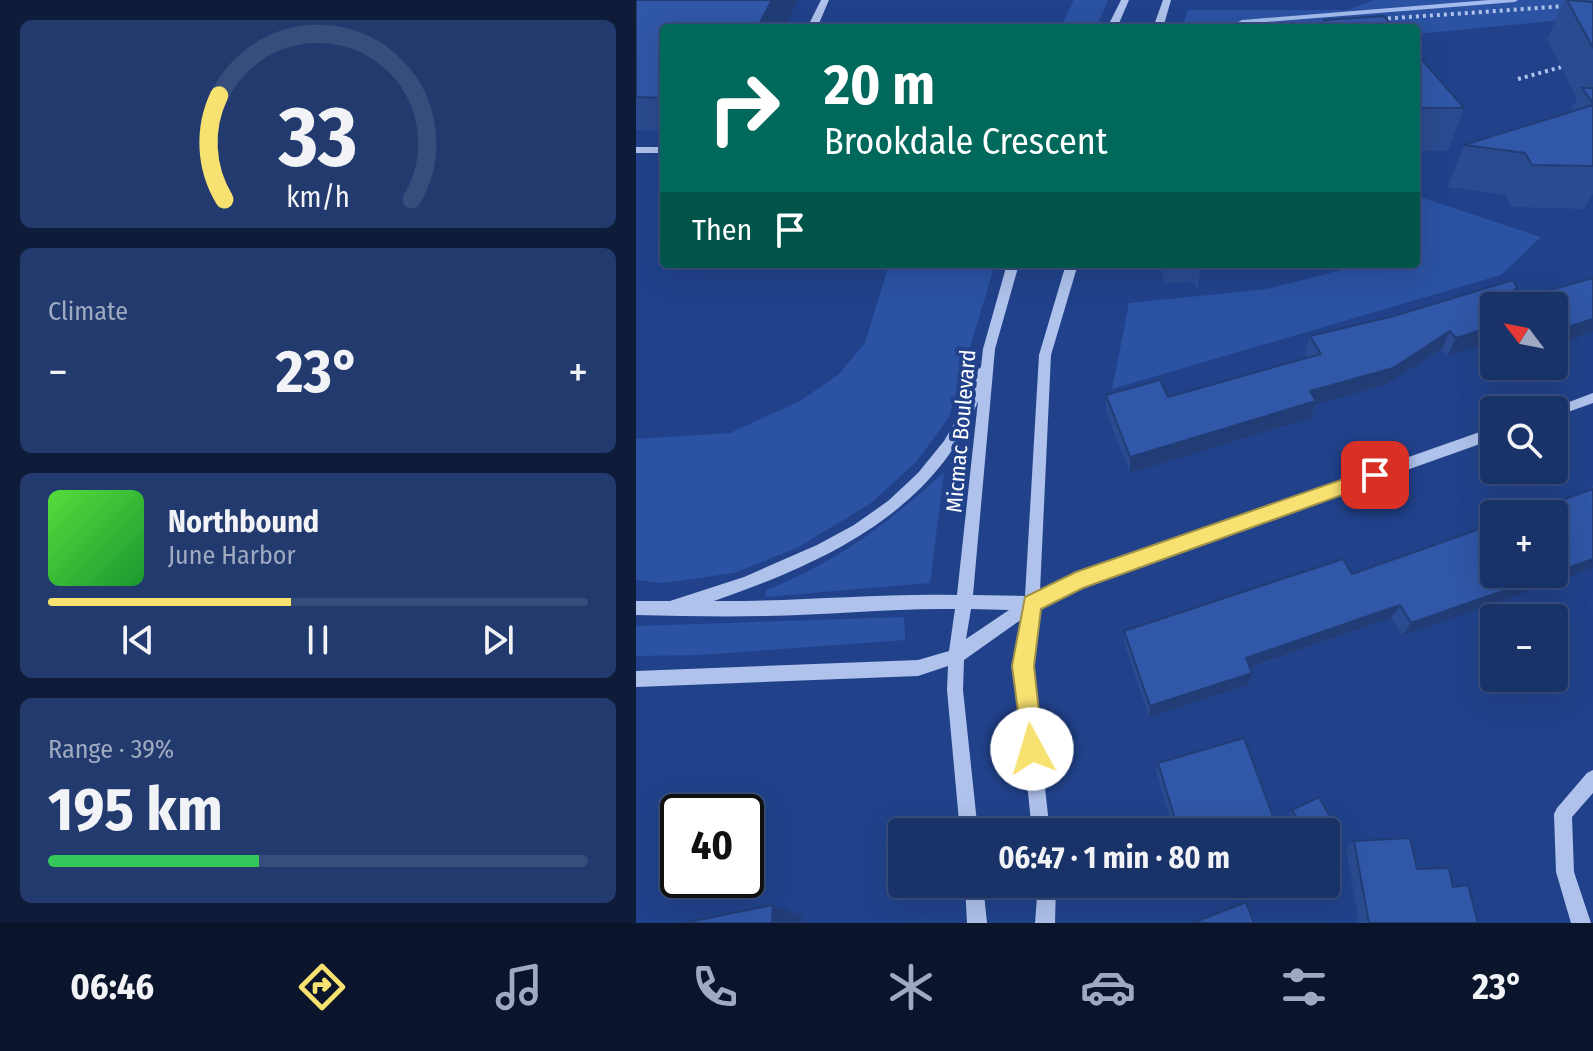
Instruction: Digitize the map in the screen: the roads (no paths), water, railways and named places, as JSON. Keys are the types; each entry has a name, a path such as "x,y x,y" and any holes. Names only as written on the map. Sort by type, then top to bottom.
{"street":[{"path":"814,24 825,0"},
{"path":"1114,24 1125,0"},
{"path":"1159,24 1167,0"},
{"path":"636,150 660,150"},
{"name":"Micmac Boulevard","path":"968,818 955,690 956,656 970,562 989,349 1012,268"},
{"path":"1039,818 1023,666 1032,603 1045,355 1071,268"},
{"path":"668,609 757,582 814,556 883,510 914,485 949,446 972,402 989,349"},
{"path":"1568,407 1593,398"},
{"path":"636,679 918,668 956,656 1032,603 1076,581 1480,438"},
{"path":"636,608 918,601 1032,603"},
{"path":"1581,923 1565,872 1563,814 1593,779"},
{"path":"975,898 977,923"},
{"path":"1045,923 1046,898"}],"waterway":[{"path":"1242,22 1515,0"}]}
